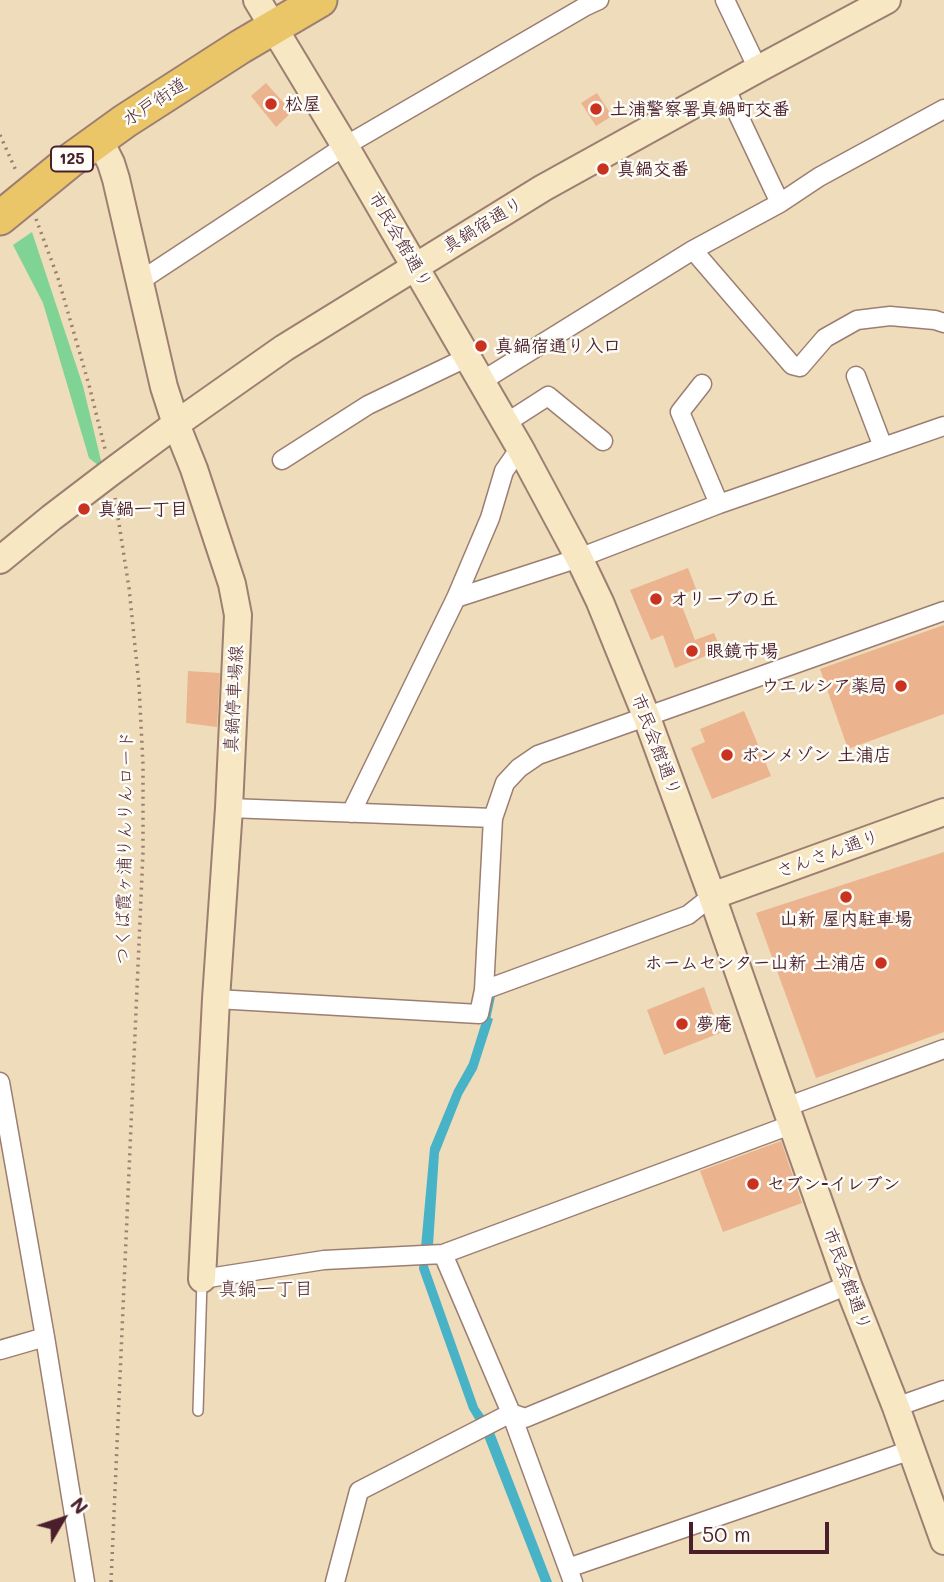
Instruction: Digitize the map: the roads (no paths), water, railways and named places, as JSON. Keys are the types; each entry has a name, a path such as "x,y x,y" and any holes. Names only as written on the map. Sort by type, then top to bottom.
{"highway":[{"name":"水戸街道","path":"0,218 99,139 195,76 266,14 320,0"}],"street":[{"path":"140,281 345,146 599,0"},
{"path":"725,0 758,69"},
{"name":"真鍋宿通り","path":"0,560 110,473 284,348 543,188 887,0"},
{"name":"市民会館通り","path":"266,14 506,423 600,602 647,718 848,1284 897,1407 944,1541"},
{"path":"725,87 780,203"},
{"path":"482,381 693,250 944,109"},
{"name":"真鍋停車場線","path":"99,139 116,179 164,387 232,584 238,615 202,1279"},
{"path":"693,250 792,365 800,367 825,338 857,320 890,316 944,323"},
{"path":"282,460 368,405 468,357"},
{"path":"856,376 883,447"},
{"path":"702,384 680,412 719,504"},
{"path":"506,423 548,396 603,441"},
{"path":"456,598 579,558 719,504 944,426"},
{"path":"351,813 456,598 490,518 505,471 520,448"},
{"path":"216,999 479,1014 484,990 493,818 505,782 519,768 538,755 944,611"},
{"path":"229,808 493,818"},
{"name":"さんさん通り","path":"712,896 944,812"},
{"path":"484,990 688,915 712,896"},
{"path":"202,1279 324,1260 443,1254 789,1115 944,1049"},
{"path":"0,1082 85,1582"},
{"path":"443,1254 511,1413 570,1575 911,1450"},
{"path":"335,1582 359,1491 511,1413 524,1418 848,1284"},
{"path":"0,1350 45,1337"},
{"path":"897,1407 944,1390"}],"lane":[{"path":"198,1411 202,1279"}],"water":[{"path":"484,1015 493,1019 477,1069 462,1095 439,1153 433,1245 428,1266 478,1407 492,1427 552,1582 541,1582 482,1431 469,1409 419,1269 430,1148 454,1090 469,1063"}],"waterway":[{"path":"487,1022 493,994"}],"place":[{"name":"松屋","path":"271,104"},
{"name":"土浦警察署真鍋町交番","path":"596,109"},
{"name":"真鍋交番","path":"603,169"},
{"name":"真鍋宿通り入口","path":"481,346"},
{"name":"真鍋一丁目","path":"84,509"},
{"name":"オリーブの丘","path":"656,599"},
{"name":"眼鏡市場","path":"692,651"},
{"name":"ウエルシア薬局","path":"901,686"},
{"name":"ボンメゾン 土浦店","path":"727,755"},
{"name":"山新 屋内駐車場","path":"846,897"},
{"name":"ホームセンター山新 土浦店","path":"881,963"},
{"name":"夢庵","path":"682,1024"},
{"name":"セブン-イレブン","path":"753,1184"}],"district":[{"name":"真鍋一丁目","path":"266,1289"}]}
